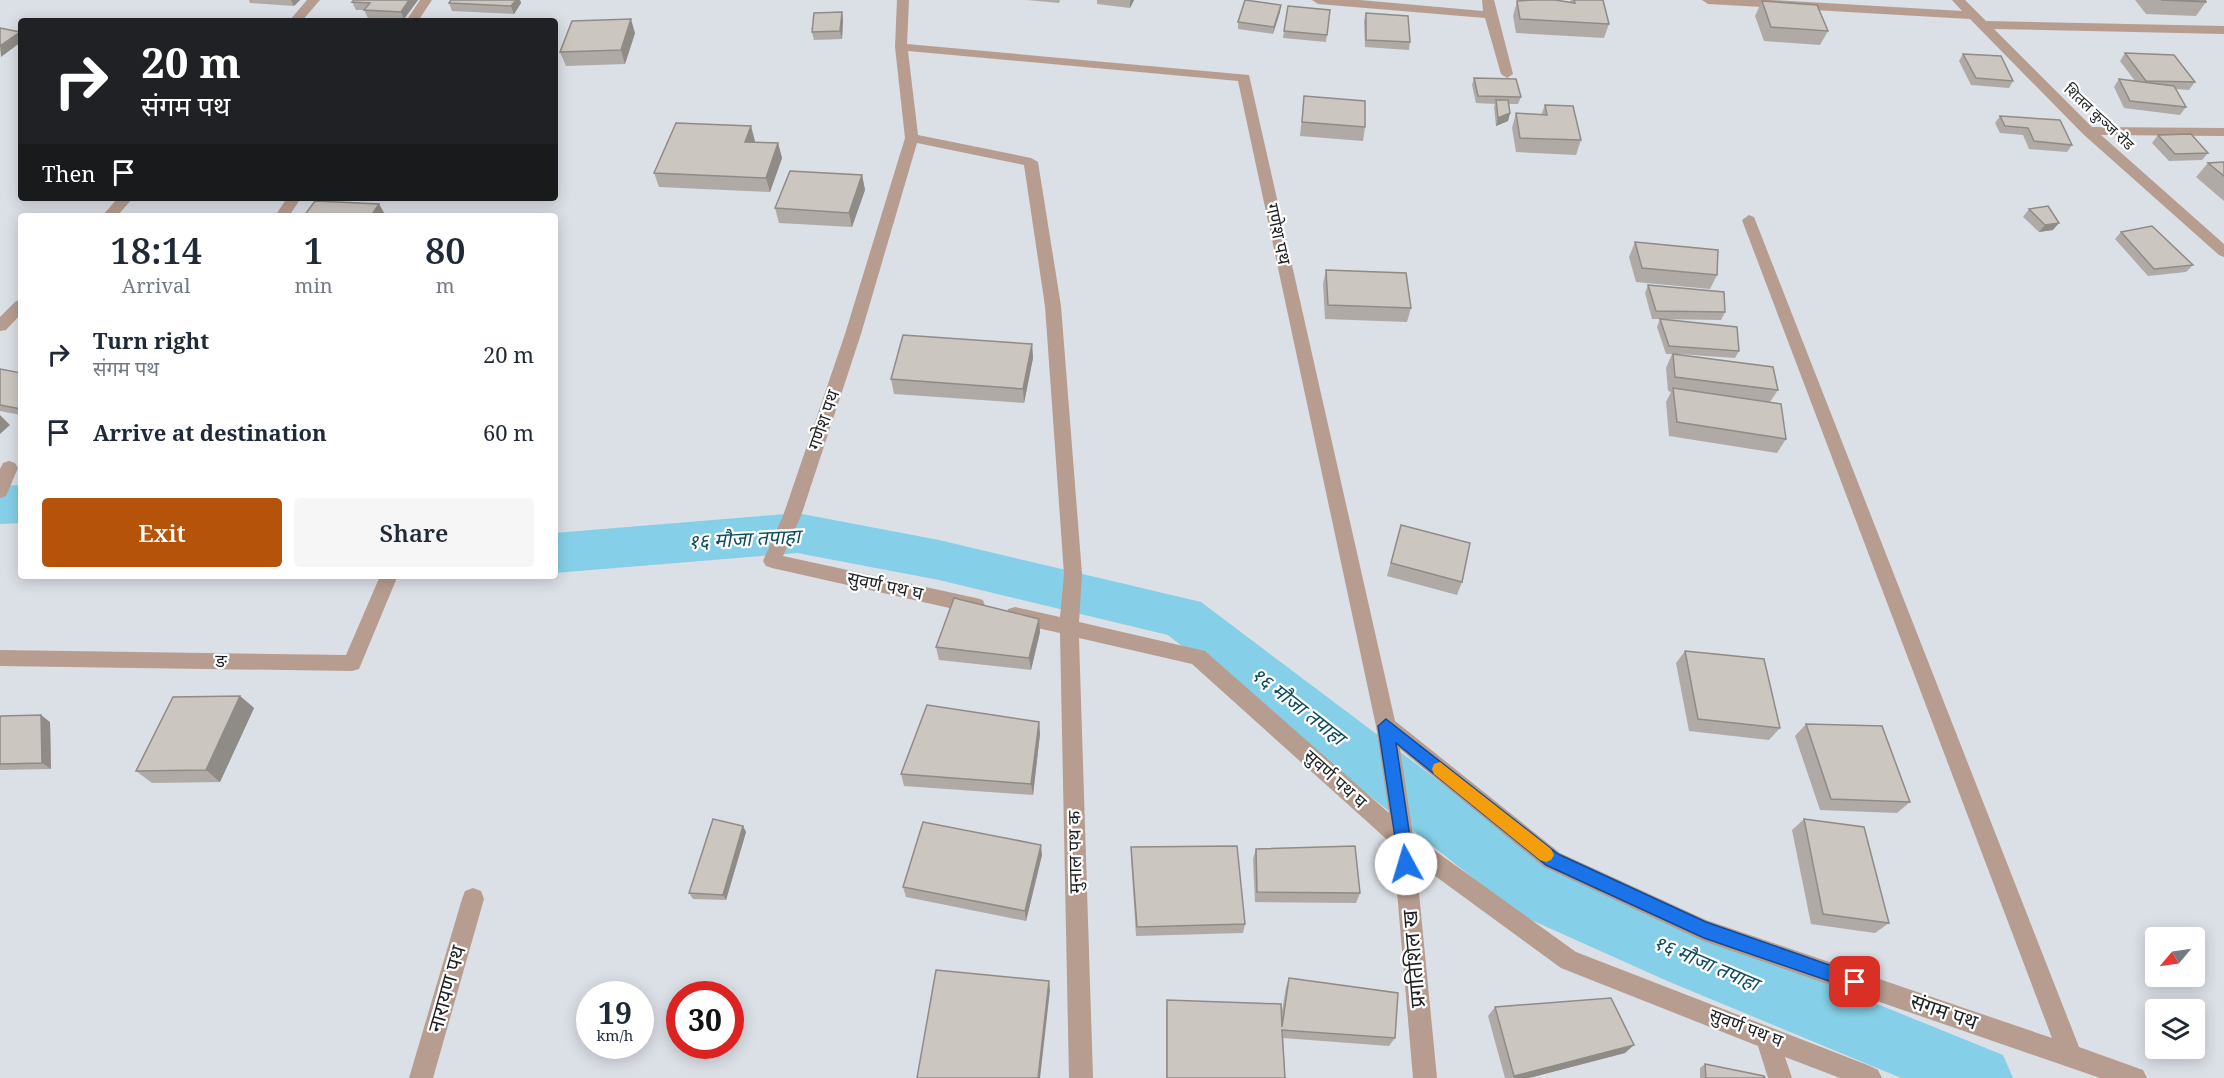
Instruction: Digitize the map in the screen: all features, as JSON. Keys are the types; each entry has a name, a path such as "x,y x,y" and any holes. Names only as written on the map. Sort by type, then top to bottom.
{"street":[{"path":"298,18 314,0"},
{"path":"414,18 426,0"},
{"name":"गणेश पथ","path":"772,561 792,516 853,334 912,138 901,47 903,0"},
{"path":"1318,0 1490,15"},
{"path":"1488,0 1507,74"},
{"path":"1708,0 1976,20 2224,30"},
{"name":"शितल कुञ्ज रोड","path":"1958,0 2088,131 2224,252"},
{"name":"गणेश पथ","path":"901,47 1244,78 1386,726"},
{"path":"2088,131 2224,132"},
{"name":"मुनाल पथ क","path":"912,138 1031,162 1053,306 1073,574 1069,625 1081,1078"},
{"path":"112,213 123,201"},
{"path":"1749,220 2071,1056"},
{"path":"0,326 18,308"},
{"path":"0,491 10,468"},
{"name":"सुवर्ण पथ घ","path":"772,561 1069,625 1198,657 1403,840 1569,960 1870,1078"},
{"name":"ङ","path":"0,658 352,663 387,580"},
{"name":"प्रगतिशिल ख","path":"1386,726 1403,840 1425,1078"},
{"name":"संगम पथ","path":"1386,726 1552,860 1704,930 2135,1078"},
{"name":"नारायण पथ","path":"421,1078 473,899"},
{"path":"1767,1036 1780,1078"}],"building":[{"path":"354,0 409,0 401,12 364,10 370,3 352,2"},
{"path":"451,0 516,0 511,6 449,3"},
{"path":"1245,0 1281,5 1274,27 1238,22"},
{"path":"1574,0 1603,0 1609,24 1520,19 1517,1 1575,3"},
{"path":"2161,0 2205,0 2206,2"},
{"path":"1762,1 1817,5 1828,31 1771,27"},
{"path":"1288,6 1330,10 1327,35 1284,31"},
{"path":"842,12 840,31 812,32 814,13"},
{"path":"1366,13 1408,16 1410,42 1366,40"},
{"path":"631,19 621,50 560,52 572,21"},
{"path":"0,28 18,32 18,33 0,46"},
{"path":"2125,53 2174,55 2195,82 2146,81"},
{"path":"1963,54 2001,56 2013,81 1976,78"},
{"path":"1474,78 1516,79 1521,97 1478,96"},
{"path":"2119,79 2174,86 2186,107 2130,101"},
{"path":"1304,96 1365,101 1365,127 1302,122"},
{"path":"1496,100 1508,100 1510,113 1498,118"},
{"path":"1545,105 1573,106 1581,140 1520,138 1516,113 1547,115"},
{"path":"2000,116 2060,120 2072,145 2034,141 2028,128 2005,126"},
{"path":"676,123 751,126 745,142 778,143 766,178 654,173"},
{"path":"2191,134 2208,153 2175,154 2158,135"},
{"path":"2224,162 2224,176 2208,163"},
{"path":"790,171 862,175 849,213 775,208"},
{"path":"315,201 379,204 373,213 306,213"},
{"path":"2048,206 2059,223 2045,225 2029,209"},
{"path":"2152,226 2193,265 2154,269 2121,232"},
{"path":"1635,242 1718,250 1717,275 1642,268"},
{"path":"1326,270 1406,273 1411,308 1328,305"},
{"path":"1648,285 1724,292 1725,312 1656,311"},
{"path":"1660,319 1737,327 1739,351 1669,346"},
{"path":"903,335 1032,344 1023,389 891,379"},
{"path":"1673,354 1773,367 1778,390 1675,377"},
{"path":"0,369 18,372 18,408 0,405"},
{"path":"1673,388 1781,404 1786,439 1677,422"},
{"path":"1401,525 1470,543 1462,582 1391,563"},
{"path":"954,598 1039,619 1029,658 936,647"},
{"path":"1685,651 1764,659 1780,728 1698,719"},
{"path":"240,696 206,770 136,771 173,697"},
{"path":"927,705 1039,722 1031,784 901,774"},
{"path":"41,715 42,763 0,764 1,716"},
{"path":"1806,724 1882,726 1910,802 1831,799"},
{"path":"713,819 743,826 723,895 689,893"},
{"path":"1804,819 1864,827 1889,923 1823,914"},
{"path":"923,822 1041,845 1025,911 903,887"},
{"path":"1237,846 1245,924 1137,927 1131,847"},
{"path":"1355,846 1360,893 1257,892 1256,849"},
{"path":"936,970 1049,981 1038,1078 917,1078"},
{"path":"1289,978 1398,993 1395,1038 1282,1030 1285,1078 1167,1078 1167,1000 1281,1004 1282,1027"},
{"path":"1611,998 1634,1045 1514,1076 1495,1007"},
{"path":"1705,1064 1764,1076 1765,1078 1706,1078"}],"waterway":[{"name":"१६ मौजा तपाहा","path":"0,505 18,504"},
{"name":"१६ मौजा तपाहा","path":"558,553 797,533 939,560 1183,617 1539,893 1687,958 1980,1078"}],"slow traffic":[{"path":"1440,769 1546,855"}],"route":[{"path":"1406,864 1386,726 1552,860 1704,930 1855,982"}]}
